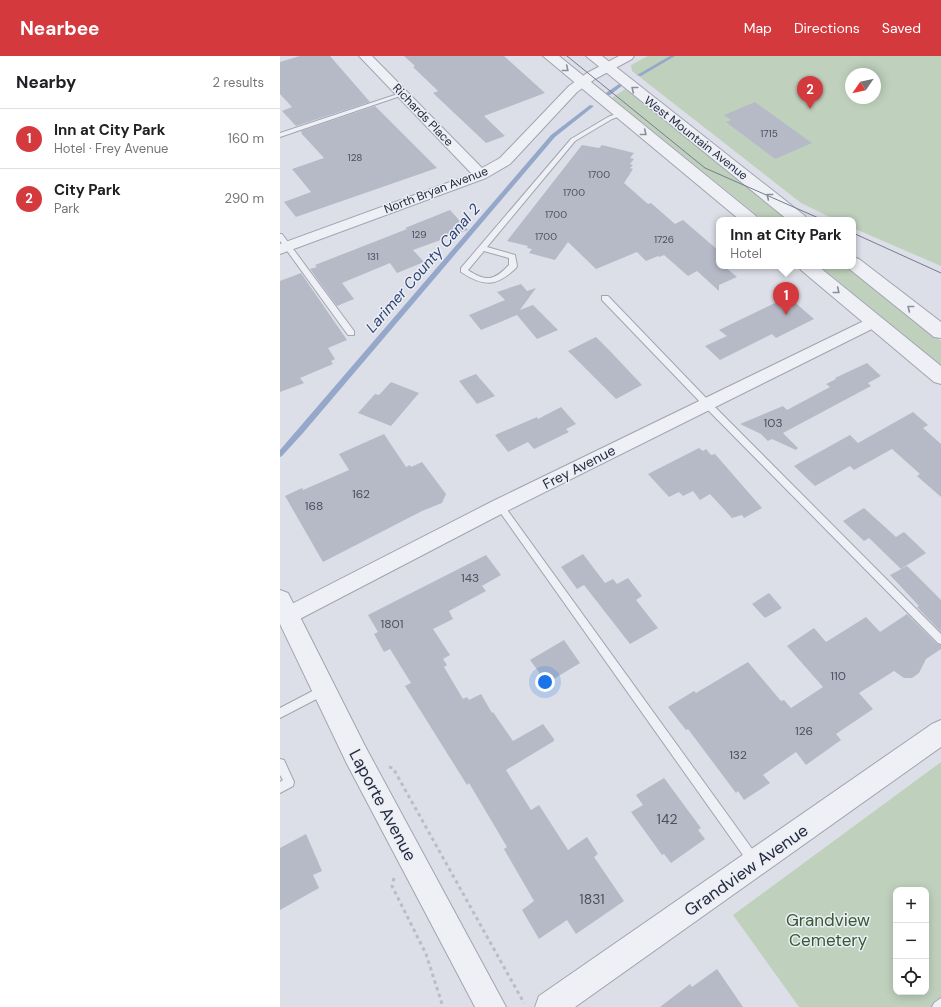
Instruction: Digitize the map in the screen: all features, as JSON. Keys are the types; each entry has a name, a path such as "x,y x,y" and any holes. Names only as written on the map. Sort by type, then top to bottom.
{"street":[{"name":"Richards Place","path":"365,56 481,175"},
{"name":"West Mountain Avenue","path":"550,56 746,217"},
{"name":"West Mountain Avenue","path":"593,56 795,217"},
{"name":"North Bryan Avenue","path":"283,243 481,175 505,161 562,98 582,82 628,56"},
{"path":"856,264 941,332"},
{"path":"810,269 941,377"},
{"name":"Frey Avenue","path":"283,608 500,506 874,321"},
{"name":"Laporte Avenue","path":"283,608 359,761 491,1007"},
{"name":"Grandview Avenue","path":"550,1007 941,732"}],"lane":[{"path":"280,135 403,94"},
{"path":"483,248 512,258 513,266 503,277 489,282 476,279 464,270 574,140 610,118 621,114"},
{"path":"283,243 351,333"},
{"path":"605,298 706,403 941,640"},
{"path":"500,506 756,863"},
{"path":"280,713 324,690"},
{"path":"280,764 289,782 280,788"},
{"path":"938,1007 941,1004"}],"path":[{"path":"393,768 527,1007"},
{"path":"392,886 426,954 443,1007"}],"green space":[{"path":"648,56 941,56 941,266 856,229 856,217 830,217 801,203 632,71 631,65"},
{"path":"625,89 786,217 759,217 612,98"},
{"path":"824,269 851,269 941,341 941,366"},
{"name":"Grandview Cemetery","path":"941,762 941,1007 799,1007 733,915"}],"building":[{"path":"300,56 330,56 370,102 296,126 282,111 292,107 280,94 280,62"},
{"path":"404,56 504,56 545,93 484,116 505,136 486,143 433,93 438,91 413,67 415,66"},
{"path":"755,102 812,143 775,159 726,122 731,120 724,115"},
{"path":"375,106 437,168 296,217 284,202 311,192 292,169 324,158 301,133 301,131"},
{"path":"582,145 599,148 602,145 634,153 630,158 634,159 630,164 633,165 630,168 633,169 624,183 648,204 651,203 675,224 683,220 716,248 716,269 728,269 737,277 719,285 719,291 697,271 688,276 664,255 646,261 637,252 596,269 568,242 555,260 529,253 532,249 527,248 528,246 507,241"},
{"path":"450,210 468,230 413,250 424,262 397,273 390,263 342,283 354,299 337,306 310,269 317,267 315,265 407,229 405,228"},
{"path":"301,273 347,340 328,348 335,359 331,361 333,364 300,378 304,383 280,392 280,281"},
{"path":"521,284 527,291 536,288 520,310 533,305 558,330 537,339 517,315 481,330 469,315 505,300 497,292"},
{"path":"790,298 814,319 776,338 772,334 720,360 705,346 727,336 719,330 781,300 783,301"},
{"path":"596,337 642,385 616,399 568,351"},
{"path":"867,363 881,376 868,383 871,386 783,433 798,448 796,450 772,439 768,441 761,434 740,424 783,406 787,410 830,387 826,384 836,379 835,378"},
{"path":"476,374 495,396 477,404 459,381"},
{"path":"391,382 419,393 391,426 358,413 375,394 379,395"},
{"path":"561,407 576,424 566,429 569,432 534,449 528,442 508,452 495,435 537,417 538,419"},
{"path":"913,412 928,425 923,428 941,444 941,497 917,476 920,474 892,449 854,470 850,466 815,486 794,466 850,435 858,443"},
{"path":"384,434 406,467 410,465 411,467 422,462 446,494 442,503 422,511 323,562 285,496 302,488 303,490 349,470 339,454"},
{"path":"699,448 703,451 706,449 711,455 715,454 762,508 744,518 742,515 732,518 710,494 700,500 693,491 683,496 679,492 669,497 648,474"},
{"path":"864,508 896,537 904,532 926,553 901,569 869,538 864,541 843,521"},
{"path":"583,554 605,583 613,579 617,584 628,578 642,596 636,600 658,628 630,644 584,585 577,589 561,567"},
{"path":"486,555 501,575 482,586 486,591 449,611 453,619 433,629 450,655 443,659 447,665 444,667 463,699 467,697 469,700 481,694 492,713 493,712 513,741 543,724 554,739 554,741 506,770 531,810 539,805 568,850 587,837 598,854 594,857 624,901 576,934 567,920 539,939 522,910 534,901 504,849 507,847 469,783 467,785 405,686 411,683 390,649 384,652 374,634 378,632 368,615"},
{"path":"907,566 941,600 941,632 917,607 919,606 890,575"},
{"path":"769,593 782,608 765,618 752,604"},
{"path":"907,614 937,644 941,645 941,649 926,659 919,673 912,678 904,678 894,671 859,693 873,709 836,734 841,740 806,765 796,752 763,775 770,783 744,800 738,791 736,793 688,729 686,730 668,707 694,691 696,693 748,662 781,701 784,700 791,708 823,687 787,646 814,628 826,642 866,617 880,632"},
{"path":"564,640 580,663 547,683 530,660"},
{"path":"664,778 701,828 698,830 705,839 671,863 664,854 662,855 631,812 643,805 636,795"},
{"path":"306,834 322,871 313,875 319,888 280,910 280,848"},
{"path":"717,969 743,1007 660,1007 690,984 692,987"}],"waterway":[{"name":"Larimer County Canal 2","path":"639,75 673,56"},
{"name":"Larimer County Canal 2","path":"608,94 621,85"},
{"name":"Larimer County Canal 2","path":"280,454 553,136 592,106"}],"tram line":[{"path":"567,56 705,168 816,217"},
{"path":"856,234 941,273"}],"place":[{"name":"City Park","path":"810,109"},
{"name":"Inn at City Park","path":"786,315"}]}
